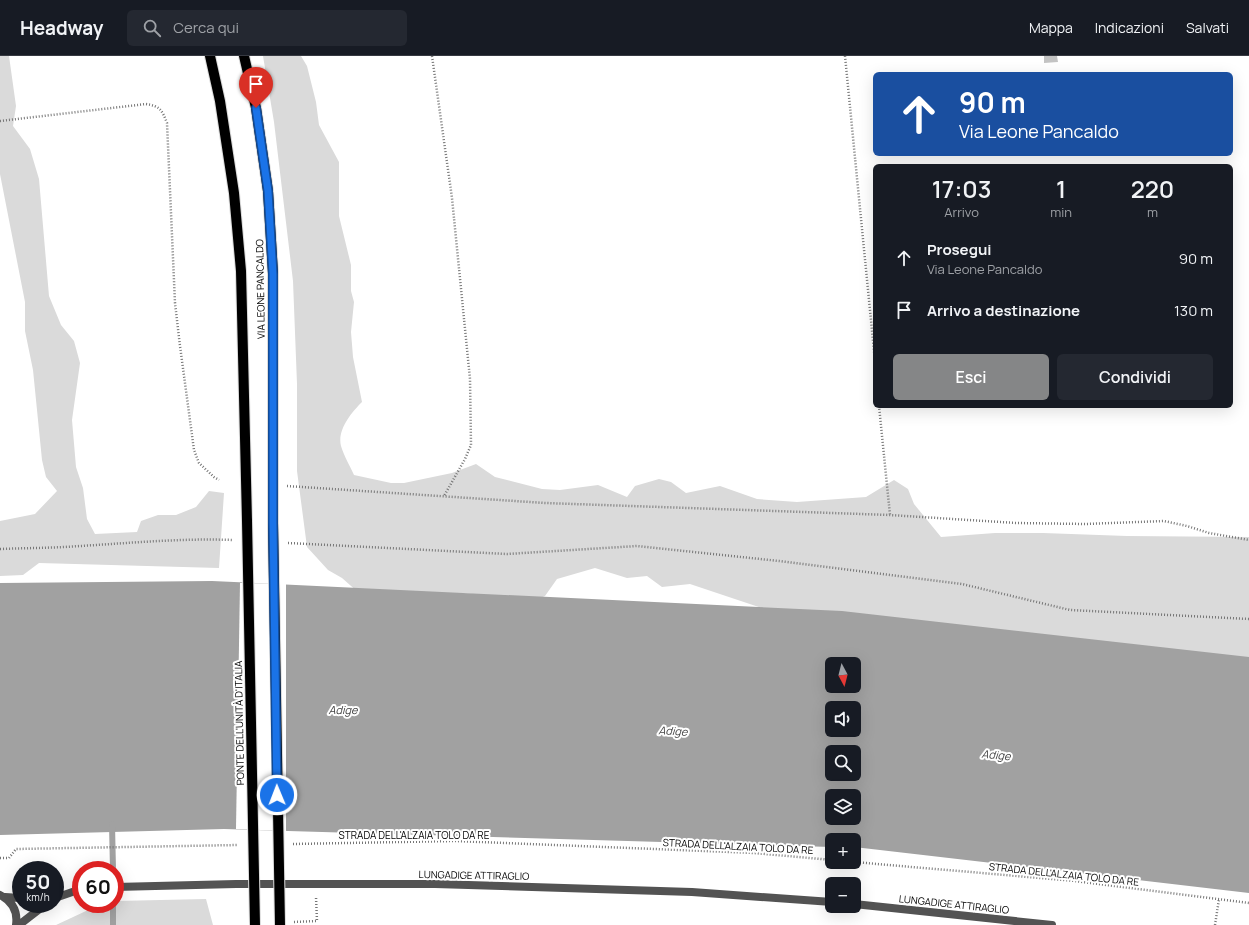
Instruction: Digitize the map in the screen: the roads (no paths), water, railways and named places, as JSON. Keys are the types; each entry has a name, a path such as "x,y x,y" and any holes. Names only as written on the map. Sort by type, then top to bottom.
{"main road":[{"name":"VIA LEONE PANCALDO","path":"210,56 220,101 234,193 240,270 247,521"},
{"name":"VIA LEONE PANCALDO","path":"244,56 256,108 268,191 272,266 273,523 280,924"},
{"name":"PONTE DELL'UNITÀ D'ITALIA","path":"247,521 255,925"}],"street":[{"name":"LUNGADIGE ATTIRAGLIO","path":"124,886 435,884 692,892 825,902"},
{"path":"3,896 12,903 16,910 18,925 34,913"},
{"name":"LUNGADIGE ATTIRAGLIO","path":"861,905 1052,925"}],"water":[{"name":"Adige","path":"212,581 842,611 1249,657 1249,893 861,848 861,833 825,833 825,847 224,829 0,835 0,583"}],"waterway":[{"path":"112,824 113,861"},
{"path":"113,913 113,925"}]}
